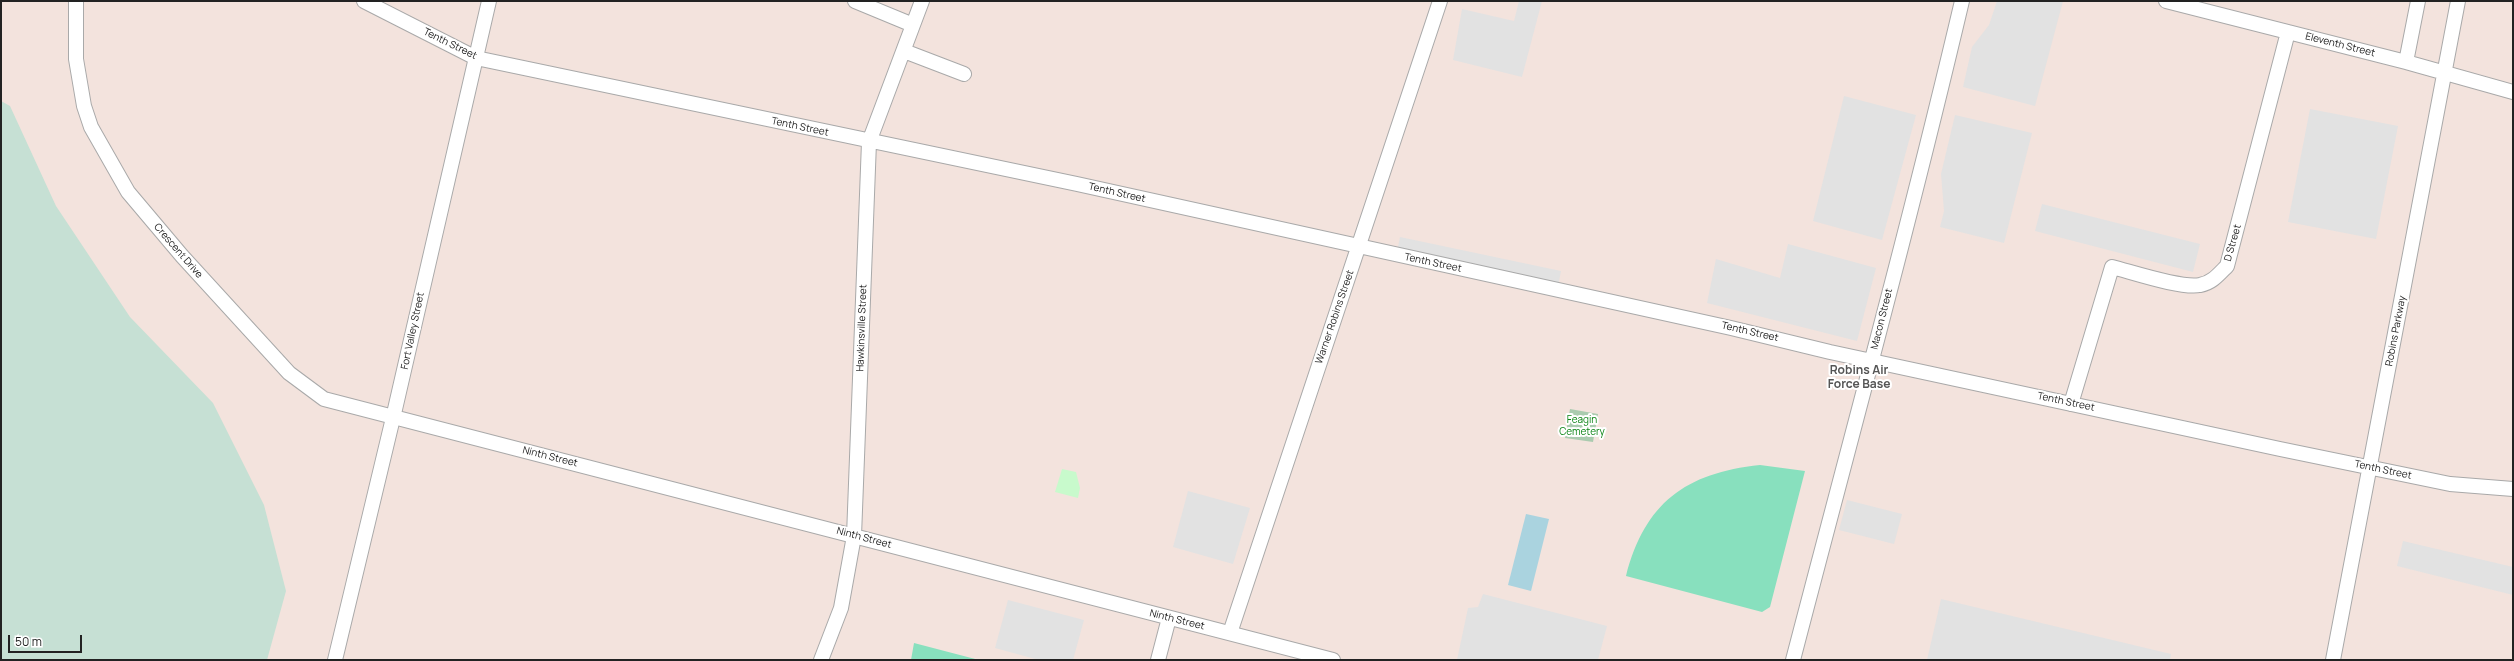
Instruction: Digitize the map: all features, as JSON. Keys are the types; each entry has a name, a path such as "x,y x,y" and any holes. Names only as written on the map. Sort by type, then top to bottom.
{"street":[{"name":"Crescent Drive","path":"76,1 76,59 84,106 94,133 128,192 182,256 289,373 324,399 394,418"},
{"name":"Tenth Street","path":"364,1 476,58 869,142 1076,184 1359,248 1732,328 1871,361 2071,404 2450,484 2513,489"},
{"name":"Fort Valley Street","path":"335,660 394,418 489,1"},
{"path":"855,1 913,25"},
{"name":"Hawkinsville Street","path":"821,660 841,608 854,536 869,142 922,1"},
{"name":"Warner Robins Street","path":"1230,633 1440,1"},
{"name":"Macon Street","path":"1793,660 1871,361 1962,1"},
{"name":"Eleventh Street","path":"2166,1 2406,62 2513,92"},
{"path":"2406,62 2418,1"},
{"name":"Robins Parkway","path":"2333,660 2458,1"},
{"name":"D Street","path":"2071,404 2112,267 2182,284 2199,286 2215,279 2227,266 2288,32"},
{"path":"904,51 964,74"},
{"name":"Ninth Street","path":"394,418 1230,633 1317,658 1334,660"},
{"path":"1158,660 1169,618"}],"shaded area":[{"name":"Robins Air Force Base","path":"1,1 2513,1 2513,660 1,660"},
{"path":"1519,1 1542,1 1522,77 1453,60 1462,9 1514,21"},
{"path":"1997,1 2063,1 2035,106 1963,87 1972,47 1989,25"},
{"path":"1844,96 1916,115 1882,240 1813,221"},
{"path":"2310,109 2398,126 2376,239 2288,222"},
{"path":"1955,115 2032,133 2004,243 1940,227 1944,211 1941,174"},
{"path":"2042,204 2200,244 2193,272 2035,231"},
{"path":"1400,237 1561,271 1558,286 1397,252"},
{"path":"1788,244 1876,268 1857,341 1707,303 1716,259 1780,278"},
{"path":"1188,491 1250,508 1233,564 1173,547"},
{"path":"1847,500 1902,514 1894,544 1839,530"},
{"path":"2403,541 2513,567 2513,595 2397,566"},
{"path":"1483,594 1607,626 1598,660 1457,660 1468,608 1478,607"},
{"path":"1941,599 2171,654 2170,660 1927,660"},
{"path":"1008,600 1084,620 1073,660 1039,660 995,648"}],"green space":[{"path":"1,101 10,106 56,206 130,317 213,403 264,505 286,591 267,660 1,660"},
{"name":"Feagin Cemetery","path":"1570,409 1598,414 1593,442 1565,438"},
{"path":"1760,465 1805,471 1770,607 1762,612 1626,576 1634,551 1644,529 1657,511 1672,496 1690,484 1710,475 1733,469"},
{"path":"1062,469 1076,472 1080,488 1078,498 1055,492"},
{"path":"914,643 979,660 911,660"}],"water":[{"path":"1526,514 1549,519 1531,591 1508,585"}],"district":[{"name":"Robins Air Force Base","path":"1859,378"}]}
